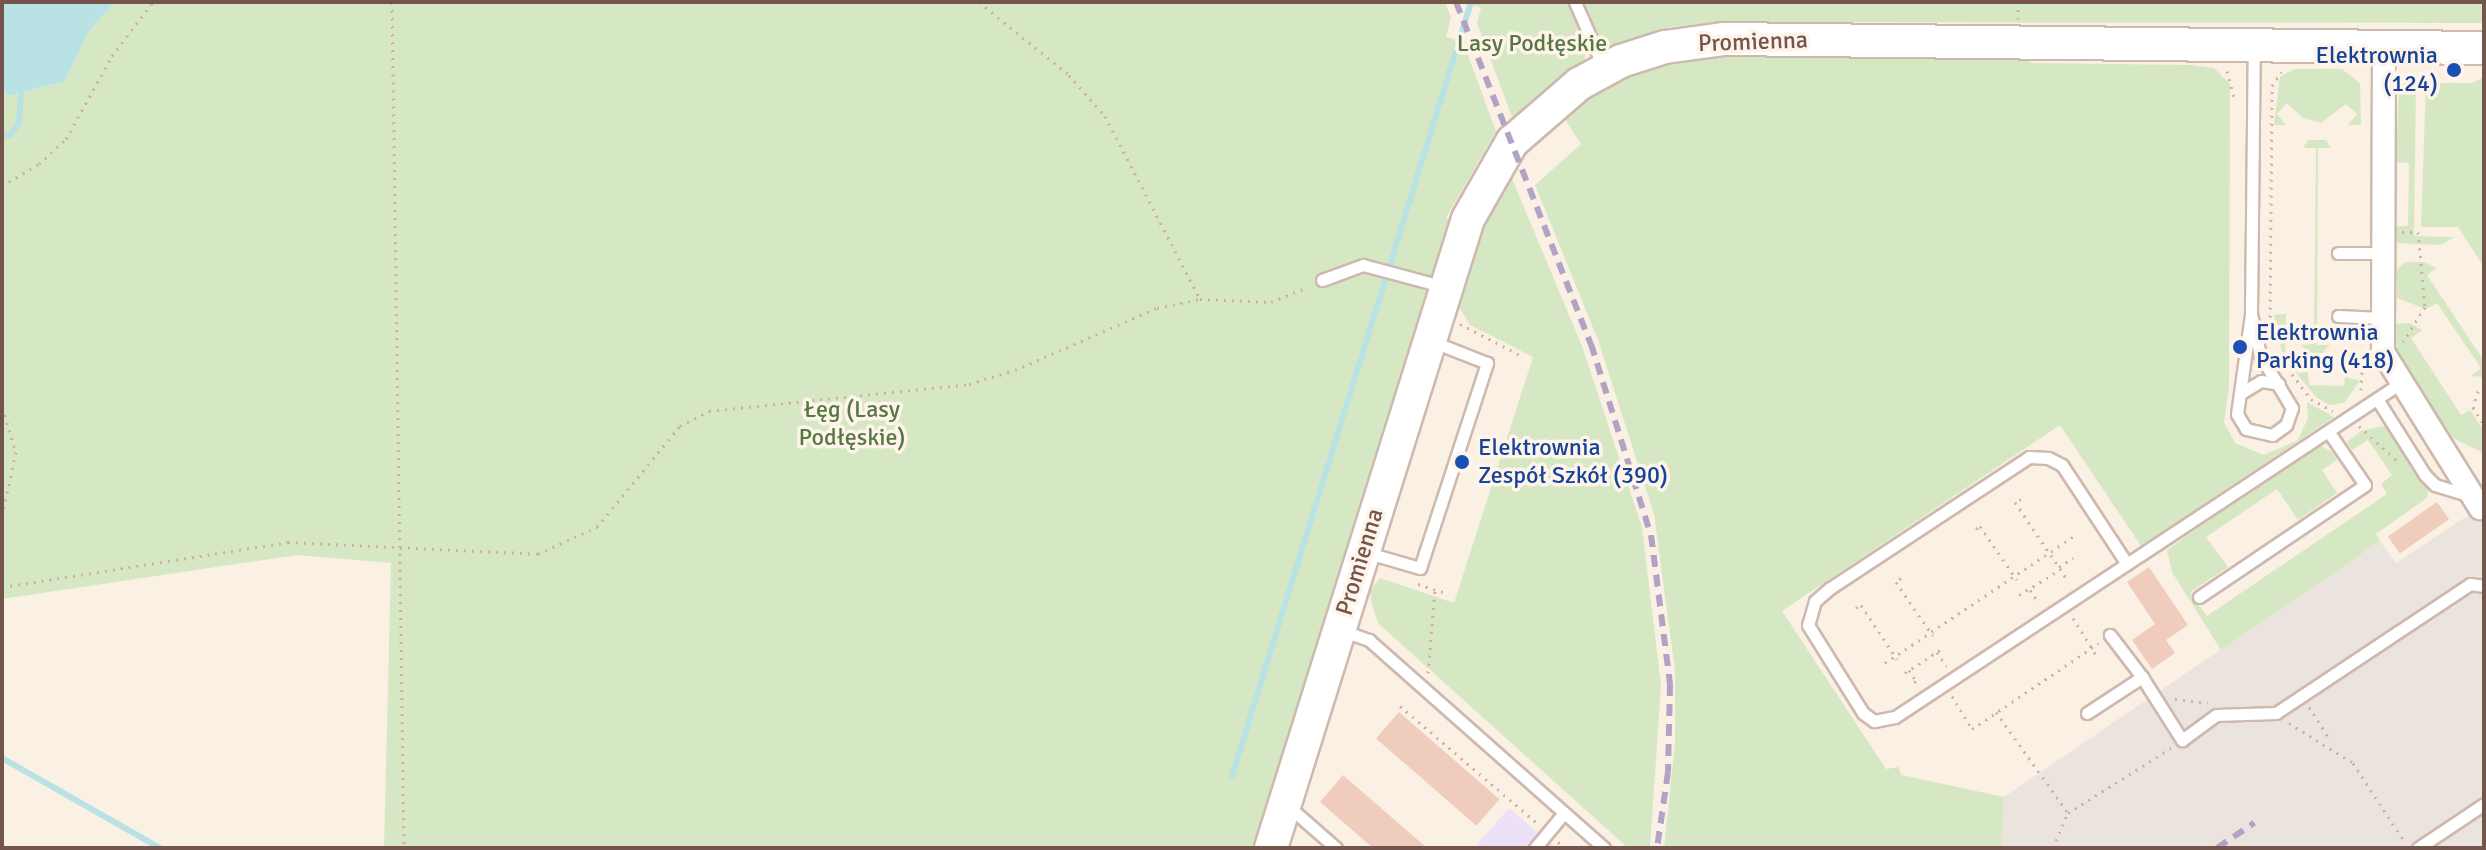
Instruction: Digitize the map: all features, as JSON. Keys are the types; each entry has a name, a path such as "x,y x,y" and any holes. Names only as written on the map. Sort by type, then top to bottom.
{"street":[{"name":"Promienna","path":"1271,848 1429,340 1450,300 1468,219 1499,158 1552,103 1605,70 1665,47 1724,39 2484,48"},
{"path":"2384,48 2381,253 2372,317 2383,352 2399,384 2479,506"}],"lane":[{"path":"1575,2 1605,70"},
{"path":"2251,314 2260,355 2290,399 2291,417 2272,435 2254,434 2240,422 2240,396 2251,314 2254,46"},
{"path":"2338,253 2381,253"},
{"path":"1322,280 1363,265 1402,275 1450,300"},
{"path":"2338,316 2372,317"},
{"path":"1363,551 1420,568 1487,363 1429,340"},
{"path":"2240,396 2261,381 2279,385"},
{"path":"2127,564 2062,465 2048,458 2029,457 1830,588 1808,613 1813,640 1863,713 1874,721 1895,717 1953,678 2127,564 2399,384"},
{"path":"2377,399 2425,475 2435,485 2479,506"},
{"path":"2199,597 2365,485 2328,431"},
{"path":"2110,635 2142,677 2182,740 2216,715 2276,713 2470,584 2484,586"},
{"path":"1339,630 1369,640 1604,848"},
{"path":"2087,713 2142,677"},
{"path":"1285,803 1336,848"},
{"path":"2418,848 2484,804"},
{"path":"1535,848 1564,813"}],"path":[{"path":"2,186 39,164 66,139 112,56 153,2"},
{"path":"392,2 403,548 404,848"},
{"path":"979,2 1069,75 1105,116 1200,299"},
{"path":"2270,331 2272,86 2284,69"},
{"path":"2402,76 2429,77"},
{"path":"2400,347 2425,307 2418,232"},
{"path":"2,587 288,542 538,554 597,527 680,426 709,411 969,384 1015,370 1157,308 1200,299 1271,302 1322,280"},
{"path":"1450,300 1463,328 1522,356"},
{"path":"2353,401 2363,380 2372,317"},
{"path":"2288,371 2311,399 2340,414"},
{"path":"2478,391 2473,407 2484,425"},
{"path":"2,407 16,452 2,516"},
{"path":"2334,411 2341,408"},
{"path":"2356,424 2401,464"},
{"path":"2021,499 2015,502 2066,578"},
{"path":"1976,529 1980,526 2016,578"},
{"path":"2035,531 2040,528"},
{"path":"1885,663 2016,578 2077,534"},
{"path":"1983,544 1989,540"},
{"path":"1994,557 1999,554"},
{"path":"2019,595 2073,558"},
{"path":"1901,578 1896,582 1907,594 1931,634"},
{"path":"1411,582 1446,593"},
{"path":"1428,673 1435,590"},
{"path":"1856,608 1861,605 1878,635 1896,657"},
{"path":"1915,611 1920,607"},
{"path":"1864,621 1869,618"},
{"path":"1912,684 1916,681 1907,672 1939,650 1961,689 1951,697 1972,729 2110,635"},
{"path":"1418,664 1440,684"},
{"path":"2165,698 2221,704"},
{"path":"1400,706 1565,848"},
{"path":"1996,712 2068,813"},
{"path":"2276,713 2353,763 2408,848"},
{"path":"2053,848 2068,813 2182,740"}],"shaded area":[{"path":"2484,505 2484,848 2001,848 2004,797 2380,541 2396,563"},
{"path":"1509,808 1555,847 1555,848 1474,848"}],"green space":[{"name":"Łęg (Lasy Podłęskie)","path":"115,2 1445,2 1451,17 1446,37 1463,42 1496,131 1446,218 1455,222 1254,848 384,848 391,563 297,555 2,599 2,85 8,96 65,81 89,31"},
{"name":"Lasy Podłęskie","path":"1463,2 2484,2 2484,23 1725,22 1670,27 1616,47 1603,42 1586,51 1584,62 1512,117 1477,23 1481,8"},
{"path":"1719,53 2022,56 2032,63 2190,65 2214,68 2230,84 2229,388 2224,422 2235,443 2264,455 2298,440 2308,418 2307,402 2334,417 2141,546 2060,425 1782,611 1886,769 1899,767 1901,775 2004,797 2001,848 1664,848 1675,742 1675,671 1654,514 1598,340 1535,185 1581,144 1561,113 1633,71"},
{"path":"2294,69 2342,69 2360,83 2361,125 2348,125 2357,114 2346,104 2321,123 2303,118 2287,103 2277,114 2286,125 2274,125 2280,77"},
{"path":"2484,77 2484,267 2458,227 2421,227 2426,83 2472,83"},
{"path":"2399,83 2416,84 2414,236 2454,237 2441,245 2395,243 2395,226 2408,226 2409,163 2396,162"},
{"path":"2308,140 2326,140 2331,148 2318,148 2317,345 2330,345 2322,353 2309,353 2301,345 2314,344 2316,148 2303,148"},
{"path":"1508,169 1582,346 1642,527 1661,685 1650,848 1628,848 1379,624 1372,606 1370,591 1380,578 1454,603 1533,357 1470,325 1459,307 1473,241"},
{"path":"2406,262 2424,262 2437,268 2427,275 2484,361 2482,377 2471,376 2481,368 2437,303 2426,309 2397,298 2397,269"},
{"path":"2286,314 2285,354 2298,373 2308,372 2309,385 2344,386 2345,377 2360,381 2344,403 2329,405 2317,398 2283,357 2274,315"},
{"path":"2410,323 2422,330 2411,338 2461,415 2470,410 2484,431 2483,453 2451,437 2447,440 2396,357 2392,324"},
{"path":"2388,425 2429,488 2427,498 2376,534 2380,541 2221,650 2172,572 2167,550 2306,451 2319,445 2332,452 2337,460 2322,470 2337,493 2298,520 2277,489 2206,537 2228,567 2190,592 2207,616 2387,494 2381,484 2392,475 2368,440 2352,450 2347,442 2361,431"}],"water":[{"path":"2,2 115,2 89,31 65,81 8,96 2,85"}],"building":[{"path":"2437,502 2449,519 2400,554 2388,536"},
{"path":"2149,567 2188,625 2166,640 2175,653 2152,669 2132,640 2155,624 2127,582"},
{"path":"1399,712 1499,799 1476,826 1376,738"},
{"path":"1343,775 1427,848 1373,848 1320,802"}],"waterway":[{"path":"1232,776 1471,2"},
{"path":"2,136 10,135 19,123 21,93"},
{"path":"2,758 160,848"}],"railway":[{"path":"1456,2 1591,344 1651,535 1670,684 1668,772 1657,848"},
{"path":"2217,848 2254,823"}],"place":[{"name":"Elektrownia (124)","path":"2454,70"},
{"name":"Elektrownia Parking (418)","path":"2240,347"},
{"name":"Elektrownia Zespół Szkół (390)","path":"1462,462"}]}
